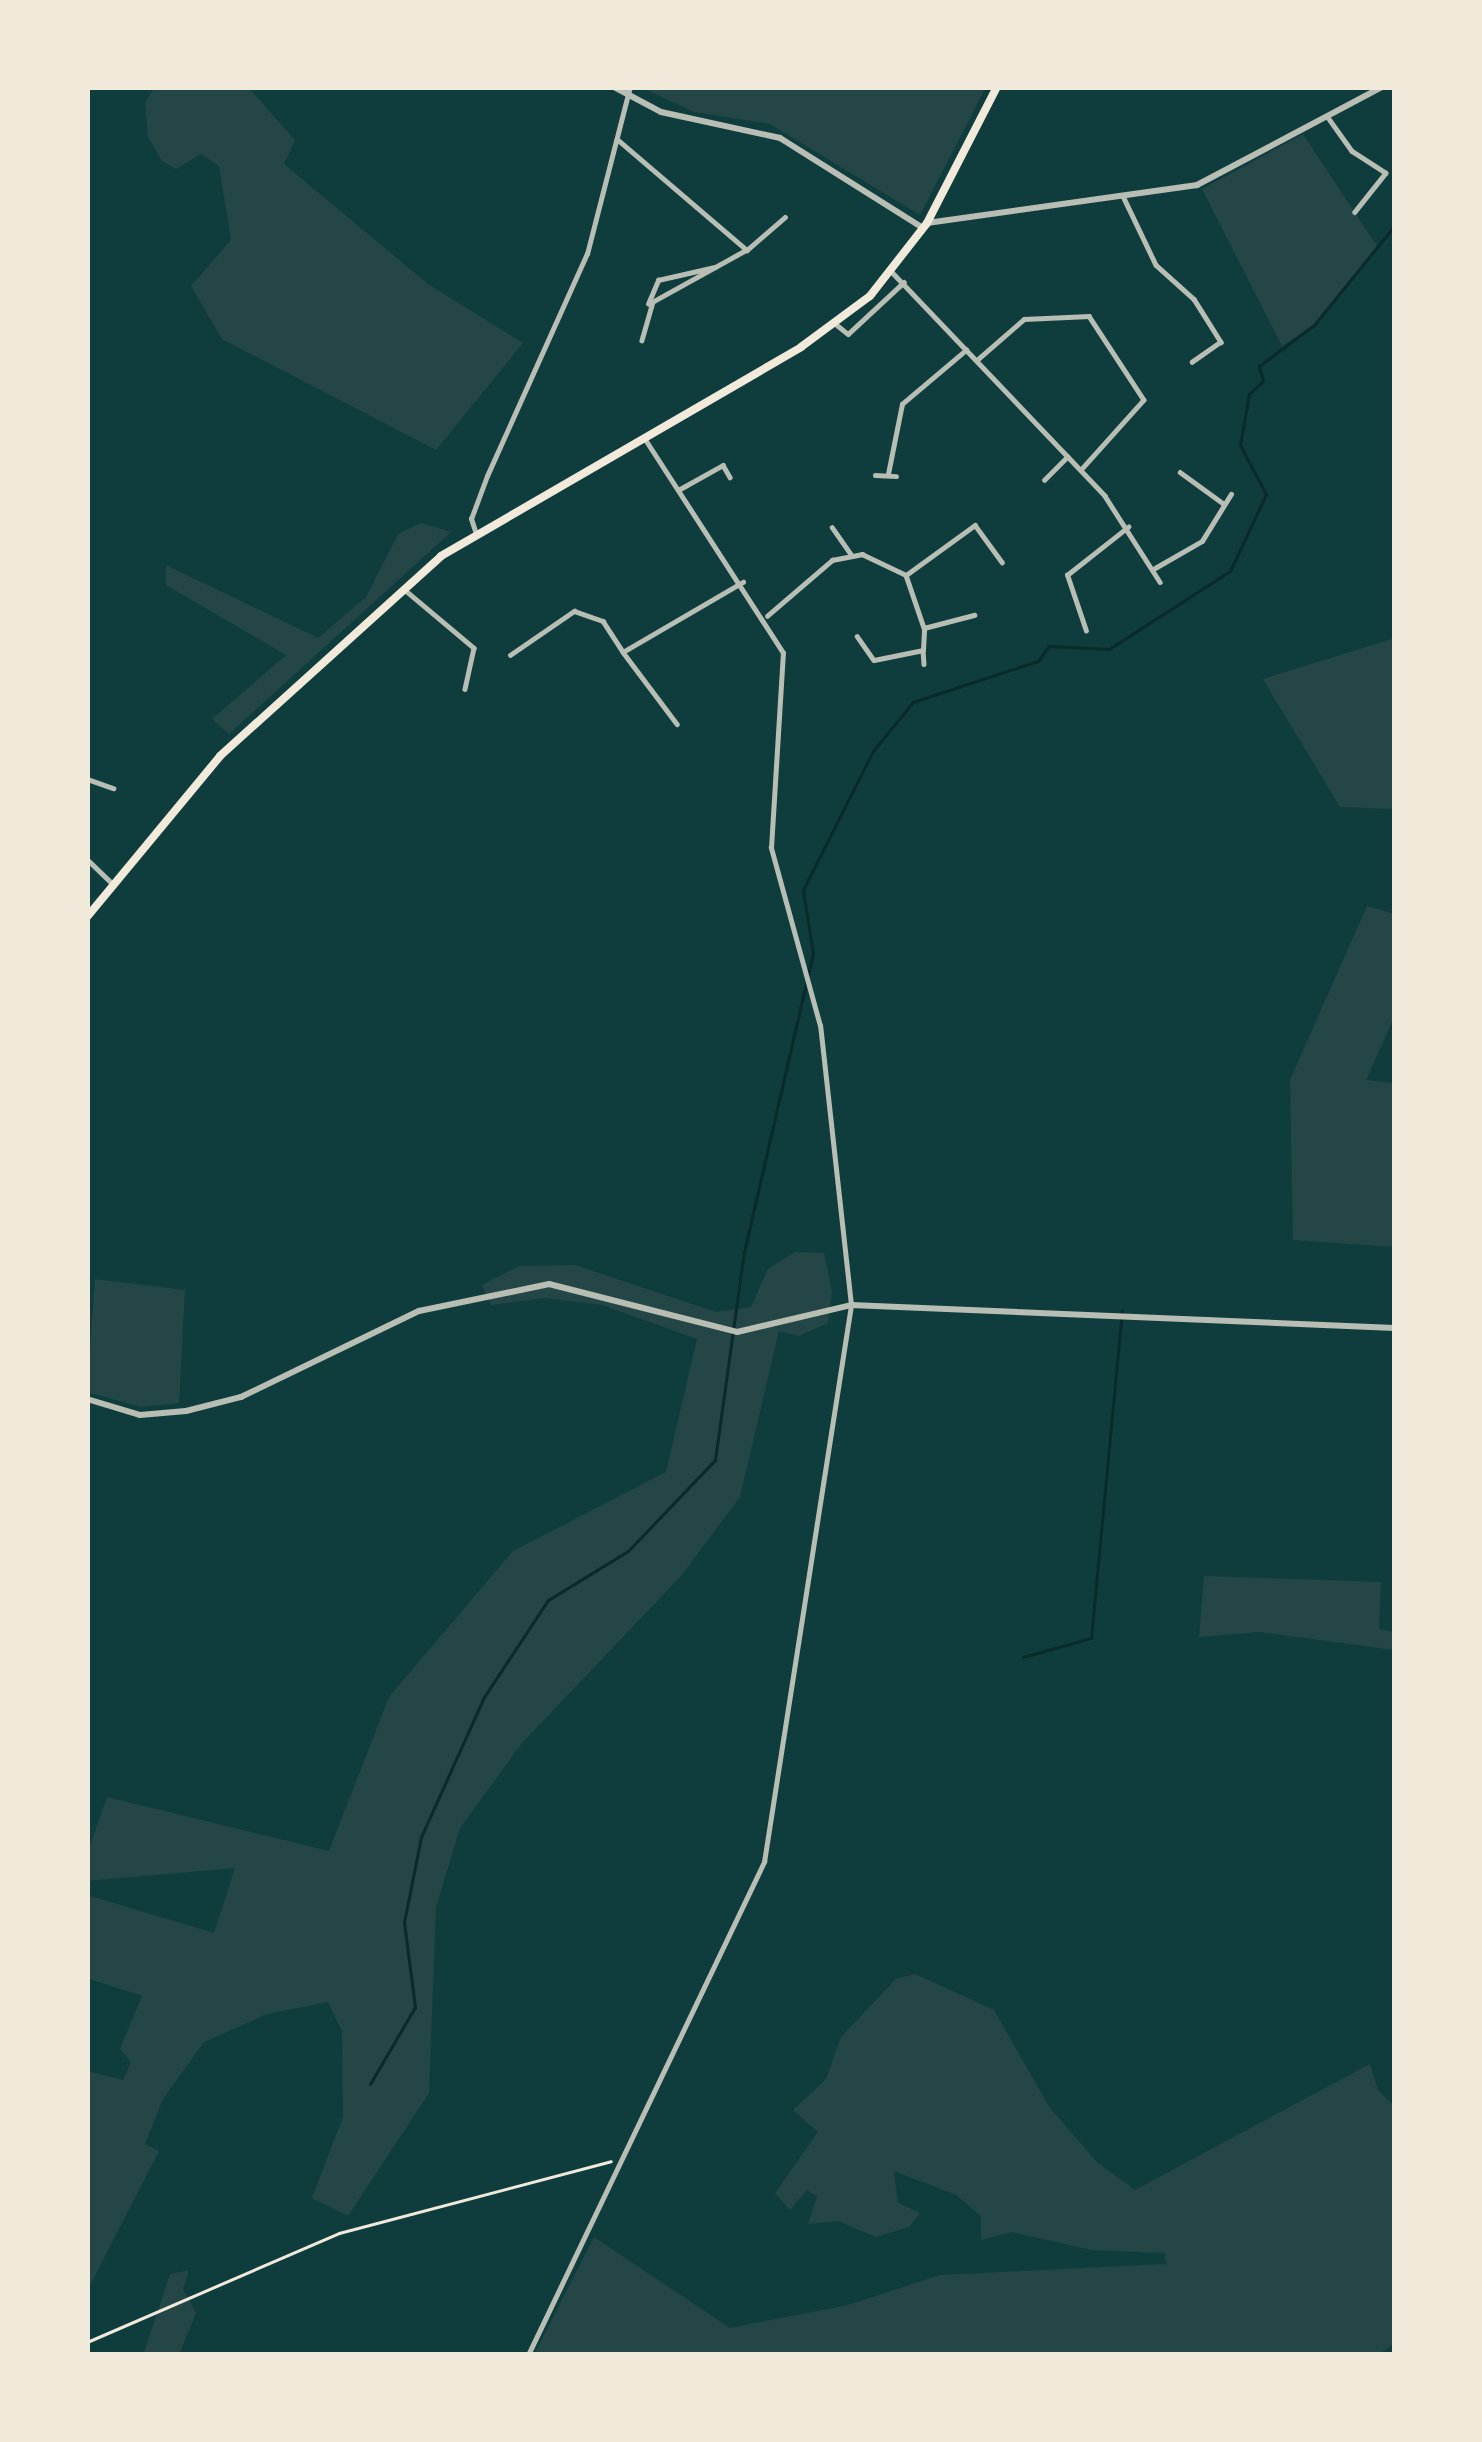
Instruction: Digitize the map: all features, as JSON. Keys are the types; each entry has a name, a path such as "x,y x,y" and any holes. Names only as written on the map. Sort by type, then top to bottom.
{"main road":[{"path":"87,917 220,756 475,532 837,325 892,272 926,226 997,87"}],"street":[{"path":"614,87 628,97 780,138 926,226 1197,185 1382,87"},
{"path":"475,532 471,519 487,476 587,254 630,87"},
{"path":"1356,87 1360,98"},
{"path":"1327,116 1352,151 1395,177"},
{"path":"617,139 747,250"},
{"path":"1355,212 1386,173"},
{"path":"1123,196 1156,265 1194,299 1221,342 1192,362"},
{"path":"646,309 747,250 785,217"},
{"path":"642,340 646,309 658,280 718,267"},
{"path":"892,272 1082,470 1128,527 1160,582"},
{"path":"837,325 848,334 904,282"},
{"path":"977,360 1024,320 1089,316 1144,400 1082,470"},
{"path":"874,475 892,475 902,404 966,350"},
{"path":"528,2355 627,2158 764,1862 851,1305 820,1026 771,848 784,698 783,652 766,616 643,436"},
{"path":"1044,480 1066,457"},
{"path":"680,489 723,465 730,477"},
{"path":"1180,472 1224,504"},
{"path":"1155,568 1202,541 1231,494"},
{"path":"968,515 1000,552 1002,562"},
{"path":"906,574 975,525"},
{"path":"832,527 851,554 906,574"},
{"path":"1086,631 1067,575 1128,527"},
{"path":"766,616 832,560 851,554"},
{"path":"906,574 925,628 924,664"},
{"path":"623,652 743,582"},
{"path":"405,589 474,648 465,689"},
{"path":"510,655 574,611 603,620 677,724"},
{"path":"925,628 974,615"},
{"path":"857,636 879,670"},
{"path":"874,660 922,650"},
{"path":"87,778 113,788"},
{"path":"87,859 112,884"},
{"path":"87,1399 140,1415 187,1412 241,1397 419,1312 549,1284 737,1332 851,1305 1395,1328"}],"path":[{"path":"87,2342 339,2233 627,2158"}],"shaded area":[{"path":"155,87 248,87 295,140 284,164 428,284 523,343 436,450 222,339 191,286 231,240 219,166 201,154 176,169 162,161 148,137 145,103"},
{"path":"640,87 986,87 920,215 770,124 694,112"},
{"path":"1303,134 1377,246 1314,325 1282,346 1202,189"},
{"path":"421,523 451,532 229,734 212,719 286,655 166,585 166,565 318,638 366,597 398,534"},
{"path":"1395,638 1395,809 1340,807 1263,679"},
{"path":"1367,906 1395,914 1395,1015 1366,1080 1395,1083 1395,1247 1293,1240 1290,1080"},
{"path":"795,1252 824,1253 832,1291 828,1323 799,1336 779,1331 740,1497 681,1576 522,1743 460,1828 436,1907 429,2093 348,2216 312,2198 343,2117 342,2031 328,2002 267,2014 204,2042 163,2099 145,2144 159,2151 87,2291 87,2071 123,2080 131,2062 120,2049 142,1996 87,1978 87,1895 214,1933 235,1868 87,1881 87,1855 107,1797 329,1851 389,1697 513,1551 666,1472 697,1339 602,1305 544,1298 491,1305 482,1285 519,1266 575,1265 716,1312 751,1307 768,1269"},
{"path":"95,1279 185,1290 179,1403 141,1407 87,1392"},
{"path":"1204,1576 1381,1582 1379,1629 1395,1632 1395,1650 1259,1632 1199,1637"},
{"path":"915,1974 994,2010 1050,2108 1097,2162 1135,2190 1370,2064 1378,2090 1395,2107 1395,2343 1378,2355 534,2355 594,2237 730,2328 848,2305 940,2275 1166,2264 1165,2253 1092,2250 1012,2232 981,2240 981,2216 956,2195 894,2171 898,2203 920,2213 909,2227 876,2237 838,2221 808,2224 817,2196 807,2190 790,2210 775,2193 818,2132 793,2110 826,2079 841,2037 896,1979"},
{"path":"189,2270 183,2289 196,2313 179,2355 143,2355 170,2274"}],"waterway":[{"path":"370,2084 415,2007 404,1922 421,1837 484,1697 548,1600 628,1551 715,1460 744,1252 813,954 803,890 873,751 913,702 1038,661 1049,646 1109,649 1230,571 1266,494 1240,445 1249,394 1263,381 1259,366 1314,325 1395,225"},
{"path":"1023,1657 1091,1638 1122,1310"}]}
